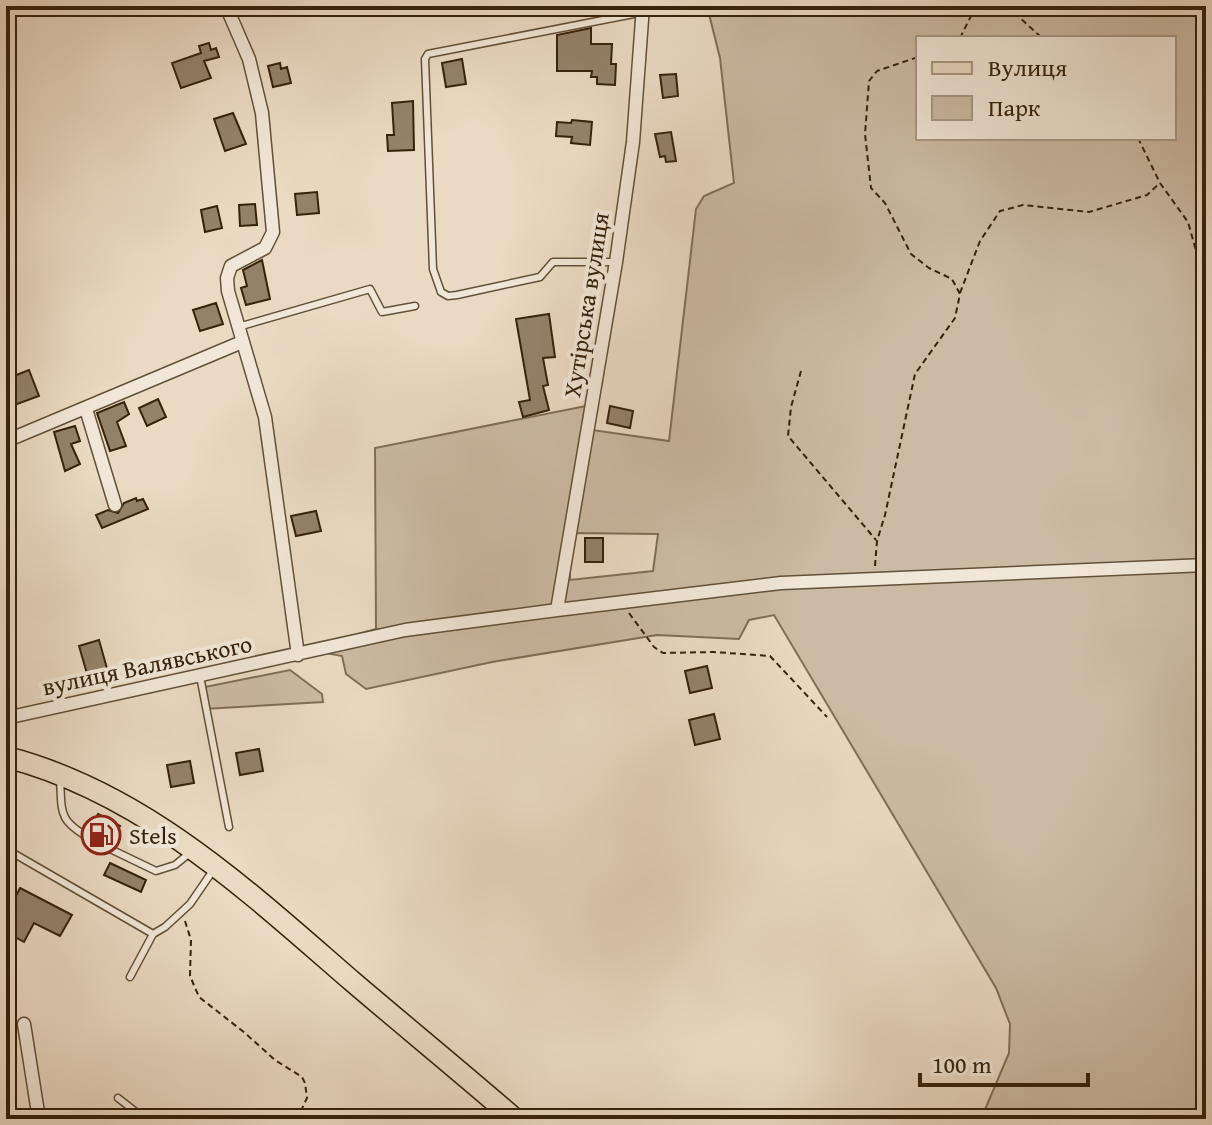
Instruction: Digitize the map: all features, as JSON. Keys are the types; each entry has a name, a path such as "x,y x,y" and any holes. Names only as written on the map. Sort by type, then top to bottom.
{"main road":[{"path":"6,757 60,774 117,800 194,850 515,1119"}],"street":[{"path":"226,6 249,59 262,113 273,223 271,240 265,248 231,266 228,291 265,417 298,655"},
{"name":"Хутірська вулиця","path":"557,610 616,262 633,142 644,9"},
{"path":"6,441 242,342"},
{"path":"86,409 115,505"},
{"name":"вулиця Валявського","path":"6,718 405,630 557,610 781,583 1206,565"},
{"path":"24,1024 39,1119"}],"lane":[{"path":"616,262 553,262 540,277 457,295 448,296 441,292 433,269 425,59 428,54 644,9"},
{"path":"238,327 370,289 382,312 415,306"},
{"path":"200,676 229,827"},
{"path":"60,774 62,811 69,826 91,839"},
{"path":"102,845 156,871 175,865 194,850"},
{"path":"6,849 153,934"},
{"path":"130,977 153,934 190,904 216,866"},
{"path":"118,1098 145,1119"}],"path":[{"path":"961,36 976,6"},
{"path":"1007,6 1040,36"},
{"path":"916,58 877,71 869,81 865,134 871,188 885,203 911,254 929,268 952,279 960,294"},
{"path":"1139,140 1160,183 1188,222 1206,286"},
{"path":"874,579 877,541 915,374 955,318 960,294 980,241 1000,211 1023,205 1089,212 1147,195 1160,183"},
{"path":"801,371 791,407 788,436 877,541"},
{"path":"622,602 654,647 663,653 714,652 770,656 827,717"},
{"path":"190,904 185,923 191,940 192,983 206,1004 275,1060 302,1077 308,1090 297,1119"}],"green space":[{"path":"707,6 1206,6 1206,1119 981,1119 1009,1053 1010,1024 996,988 774,615 749,620 739,639 657,635 492,662 366,689 346,674 342,656 305,649 376,629 375,448 596,404 592,430 669,441 696,209 704,196 734,183 720,58","holes":["573,533 658,534 653,571 570,580"]},
{"path":"290,670 322,694 323,702 204,709 200,688"}],"building":[{"path":"591,28 591,44 612,44 611,64 616,64 615,85 597,84 597,77 591,77 592,71 557,71 557,35"},
{"path":"209,43 211,50 216,48 219,57 204,61 211,78 181,88 172,63 201,53 199,46"},
{"path":"462,59 466,84 446,87 442,63"},
{"path":"280,63 281,69 287,67 291,83 273,87 268,66"},
{"path":"676,74 678,96 663,98 660,75"},
{"path":"413,101 414,150 388,151 387,135 394,135 392,103"},
{"path":"233,113 246,144 225,151 214,119"},
{"path":"572,120 592,122 590,145 571,143 572,137 556,136 557,122 571,123"},
{"path":"671,132 676,161 666,162 665,156 660,157 655,134"},
{"path":"317,192 319,213 297,215 295,194"},
{"path":"255,204 257,225 240,226 239,205"},
{"path":"217,206 222,228 205,232 201,210"},
{"path":"262,260 270,299 246,305 241,288 247,286 243,270"},
{"path":"216,303 223,324 200,331 193,310"},
{"path":"549,314 555,357 543,358 548,385 543,386 549,410 523,417 519,402 530,400 516,319"},
{"path":"29,370 39,396 6,408 6,379"},
{"path":"158,399 166,417 147,426 139,408"},
{"path":"124,402 129,414 117,422 126,446 110,451 97,413"},
{"path":"610,406 633,411 630,428 607,423"},
{"path":"75,426 80,441 71,444 80,464 65,471 54,432"},
{"path":"136,498 137,501 143,499 148,509 102,528 96,515 108,510 118,513 124,503"},
{"path":"316,511 321,531 296,536 291,516"},
{"path":"585,538 603,538 603,562 585,562"},
{"path":"99,640 108,672 88,677 79,646"},
{"path":"707,666 712,688 690,693 685,671"},
{"path":"714,714 720,739 695,745 689,720"},
{"path":"259,749 263,771 240,775 236,753"},
{"path":"190,761 194,783 171,787 167,765"},
{"name":"Stels","path":"98,814 120,826 114,836 109,833 105,840 97,842 98,853 87,846 96,841 94,834 98,826 93,823"},
{"path":"110,863 146,880 141,892 104,875"},
{"path":"20,888 72,915 60,936 34,923 24,942 6,932 6,915"}],"place":[{"name":"Stels","path":"101,835"}]}
